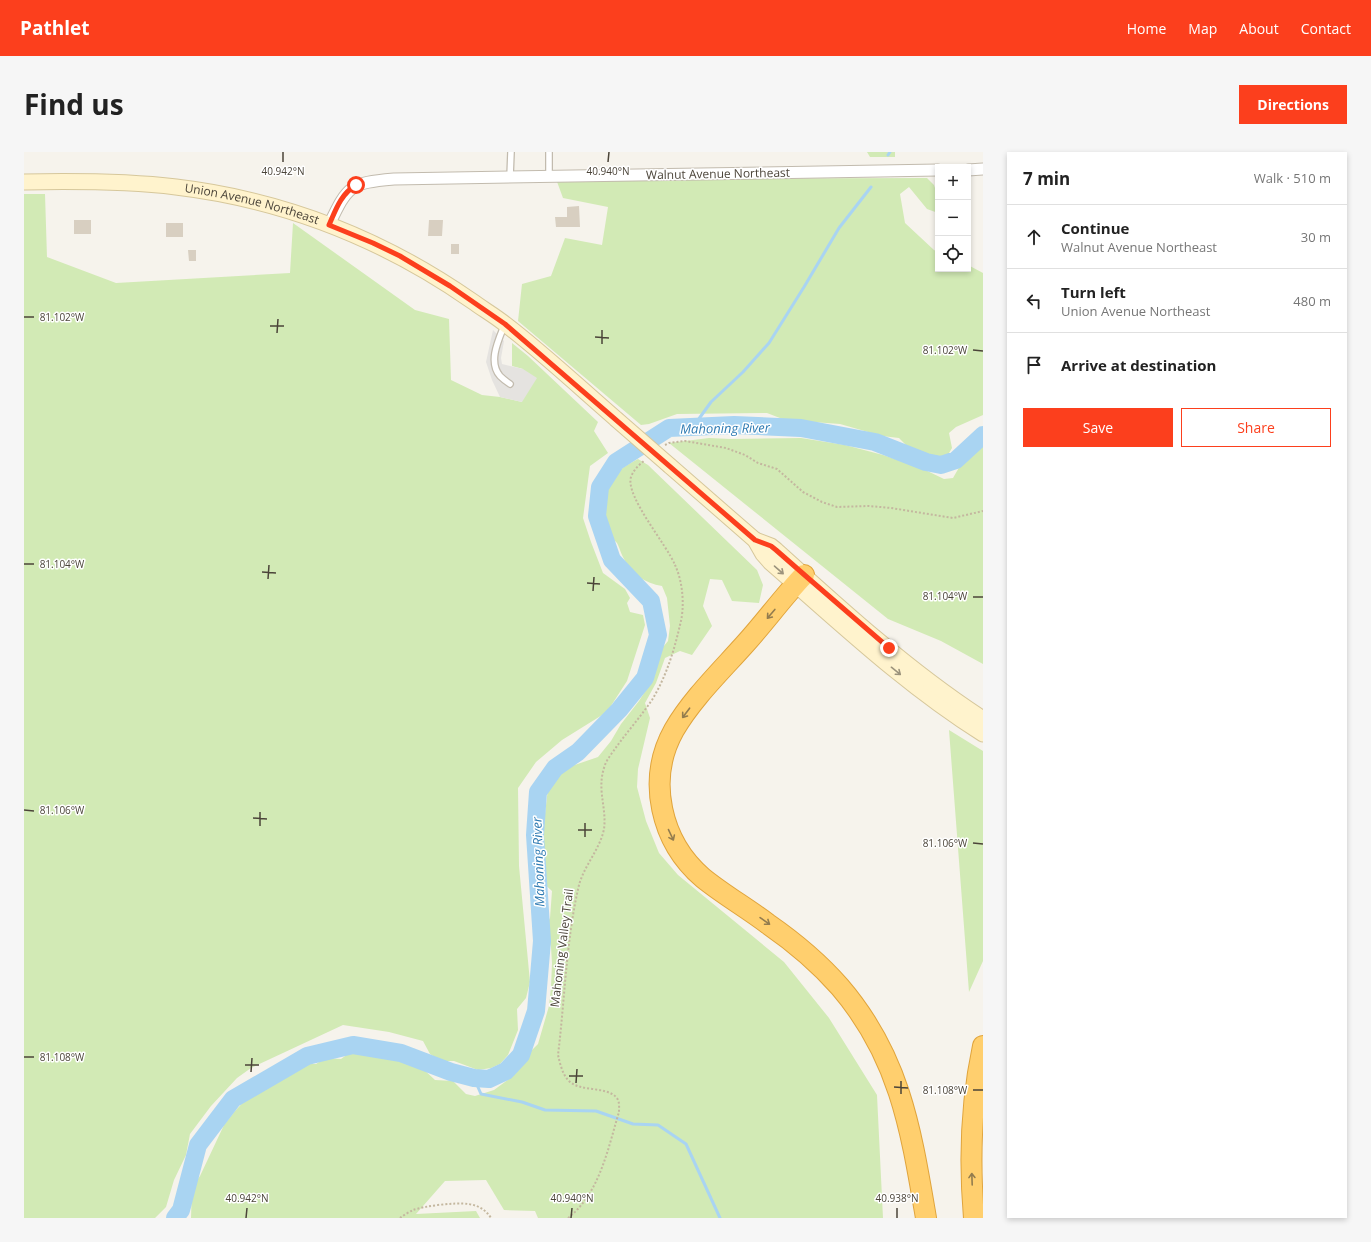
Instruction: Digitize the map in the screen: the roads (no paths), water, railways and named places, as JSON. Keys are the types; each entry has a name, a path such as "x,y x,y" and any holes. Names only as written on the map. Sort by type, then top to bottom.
{"highway":[{"path":"799,579 772,613 690,707 673,731 667,745 660,773 662,810 671,837 678,850 692,867 714,886 769,924 809,956 840,987 866,1022 887,1061 902,1102 915,1155 926,1218"},
{"path":"974,1218 972,1120 978,1069 983,1046"}],"main road":[{"name":"Union Avenue Northeast","path":"24,182 118,182 176,187 234,196 263,203 329,225 373,243 412,263 450,286 505,324 755,540 763,554 770,562 799,579 951,698 983,719"},
{"name":"Union Avenue Northeast","path":"799,579 858,639 950,712 983,734"}],"street":[{"path":"971,170 983,169"},
{"name":"Walnut Avenue Northeast","path":"329,225 340,201 347,192 356,185 372,181 394,179 935,170"}],"lane":[{"path":"510,177 512,152"},
{"path":"548,176 549,152"},
{"path":"505,324 494,360 500,376 510,384"}],"waterway":[{"path":"693,427 711,402 743,372 769,343 839,228 871,187"},
{"name":"Mahoning River","path":"175,1218 181,1210 198,1145 233,1099 307,1056 353,1045 401,1053 451,1072 474,1078 489,1079 506,1071 521,1055 536,1011 542,941 535,835 538,792 555,768 578,752 619,710 645,678 658,635 651,601 612,560 597,516 600,487 616,462 669,428 734,425 801,428 875,442 926,462 941,465 956,460 983,435"},
{"path":"474,1078 481,1094 522,1102 545,1110 596,1111 633,1124 658,1125 686,1144 720,1218"}]}
